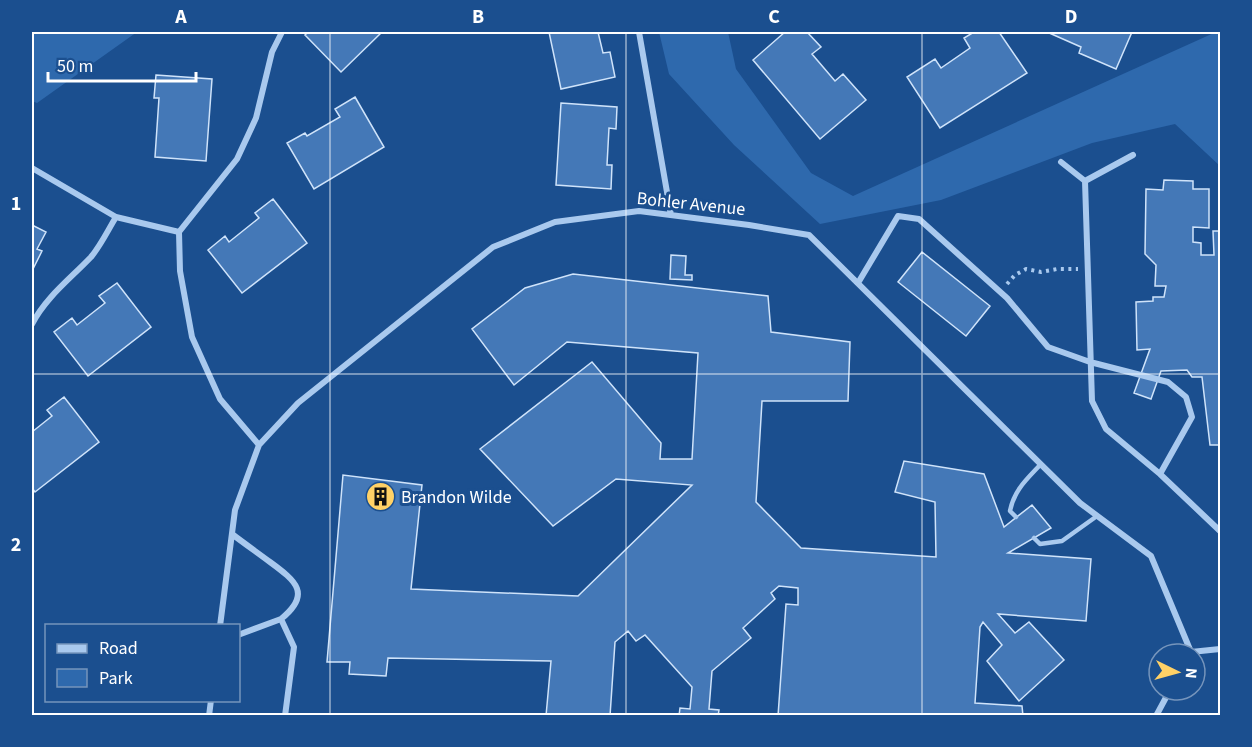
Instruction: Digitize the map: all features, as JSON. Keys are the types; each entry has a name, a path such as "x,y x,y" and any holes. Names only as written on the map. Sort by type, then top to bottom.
{"street":[{"path":"259,445 220,399 192,337 180,271 179,232 237,159 256,118 272,52 282,32"},
{"path":"639,32 671,215"},
{"path":"1085,181 1133,155"},
{"path":"1061,162 1085,181"},
{"path":"32,168 116,217 179,232"},
{"path":"1085,181 1092,401 1106,429 1160,474 1221,531"},
{"name":"Bohler Avenue","path":"220,624 235,510 259,445 298,403 493,247 555,222 639,212 749,225 809,235 1080,503 1151,556 1186,642"},
{"path":"858,283 898,216 919,219 999,291 1048,346 1090,362 1168,382 1186,397 1192,417 1160,474"},
{"path":"32,324 38,312 63,283 93,255 116,217"},
{"path":"232,534 293,580 298,596 295,606 281,619 240,634"},
{"path":"281,619 294,647 285,716"},
{"path":"1156,716 1164,702"}],"lane":[{"path":"1016,517 1010,511 1012,497 1041,464"},
{"path":"1034,538 1040,544 1062,541 1097,516"}],"path":[{"path":"999,291 1015,275 1026,269 1041,272 1057,269 1087,270"}],"green space":[{"path":"32,32 137,32 37,103 32,101"},
{"path":"659,32 728,32 736,69 811,173 853,196 1220,32 1220,166 1175,124 1092,143 941,200 820,224 734,145 669,74"}],"building":[{"path":"308,32 382,32 341,72 305,35"},
{"path":"549,32 598,32 603,53 610,52 615,77 561,89"},
{"path":"785,32 807,32 821,47 812,54 835,81 843,74 866,100 820,139 753,60"},
{"path":"974,32 999,32 1027,73 940,128 907,77 935,59 941,68 970,48 964,38"},
{"path":"1047,32 1132,32 1116,69 1079,53 1081,47"},
{"path":"156,75 212,79 206,161 155,157 159,98 154,98"},
{"path":"355,97 384,147 314,189 287,143 305,133 307,136 340,117 335,109"},
{"path":"561,103 617,107 616,129 609,128 607,165 612,165 611,189 556,185"},
{"path":"1164,180 1193,181 1193,189 1209,189 1209,228 1193,227 1193,242 1201,243 1201,255 1214,255 1213,231 1220,231 1220,445 1210,445 1202,377 1192,377 1187,370 1161,371 1151,399 1134,393 1150,349 1137,350 1136,302 1153,301 1153,297 1164,297 1166,286 1155,286 1156,265 1145,254 1146,189 1163,190"},
{"path":"273,199 307,243 242,293 208,250 225,236 229,242 259,218 255,213"},
{"path":"32,225 46,232 37,249 42,251 32,271"},
{"path":"922,252 990,306 966,336 898,282"},
{"path":"671,255 686,256 685,275 692,275 692,280 670,279"},
{"name":"Brandon Wilde","path":"573,274 768,296 771,332 850,342 848,401 762,401 756,502 801,548 936,557 935,502 895,492 904,461 984,474 1004,527 1032,505 1051,528 1008,553 1091,559 1086,621 998,614 1015,633 1029,622 1064,660 1019,701 987,661 1002,645 983,622 980,627 975,703 1022,706 1023,716 778,716 786,604 798,605 798,588 779,586 771,593 775,599 743,628 751,638 712,671 709,709 719,710 718,716 679,716 680,708 690,709 692,687 645,635 636,641 628,631 615,642 610,716 546,716 551,661 388,658 386,676 349,674 350,662 327,662 343,475 422,485 411,589 578,596 692,485 616,479 553,526 480,449 592,362 661,443 660,459 692,459 698,353 567,342 514,385 472,329 525,288"},
{"path":"117,283 151,327 88,376 54,332 72,318 77,325 105,303 99,296"},
{"path":"64,397 99,442 35,492 32,488 32,432 52,416 47,410"}],"place":[{"name":"Brandon Wilde","path":"380,497"}]}
